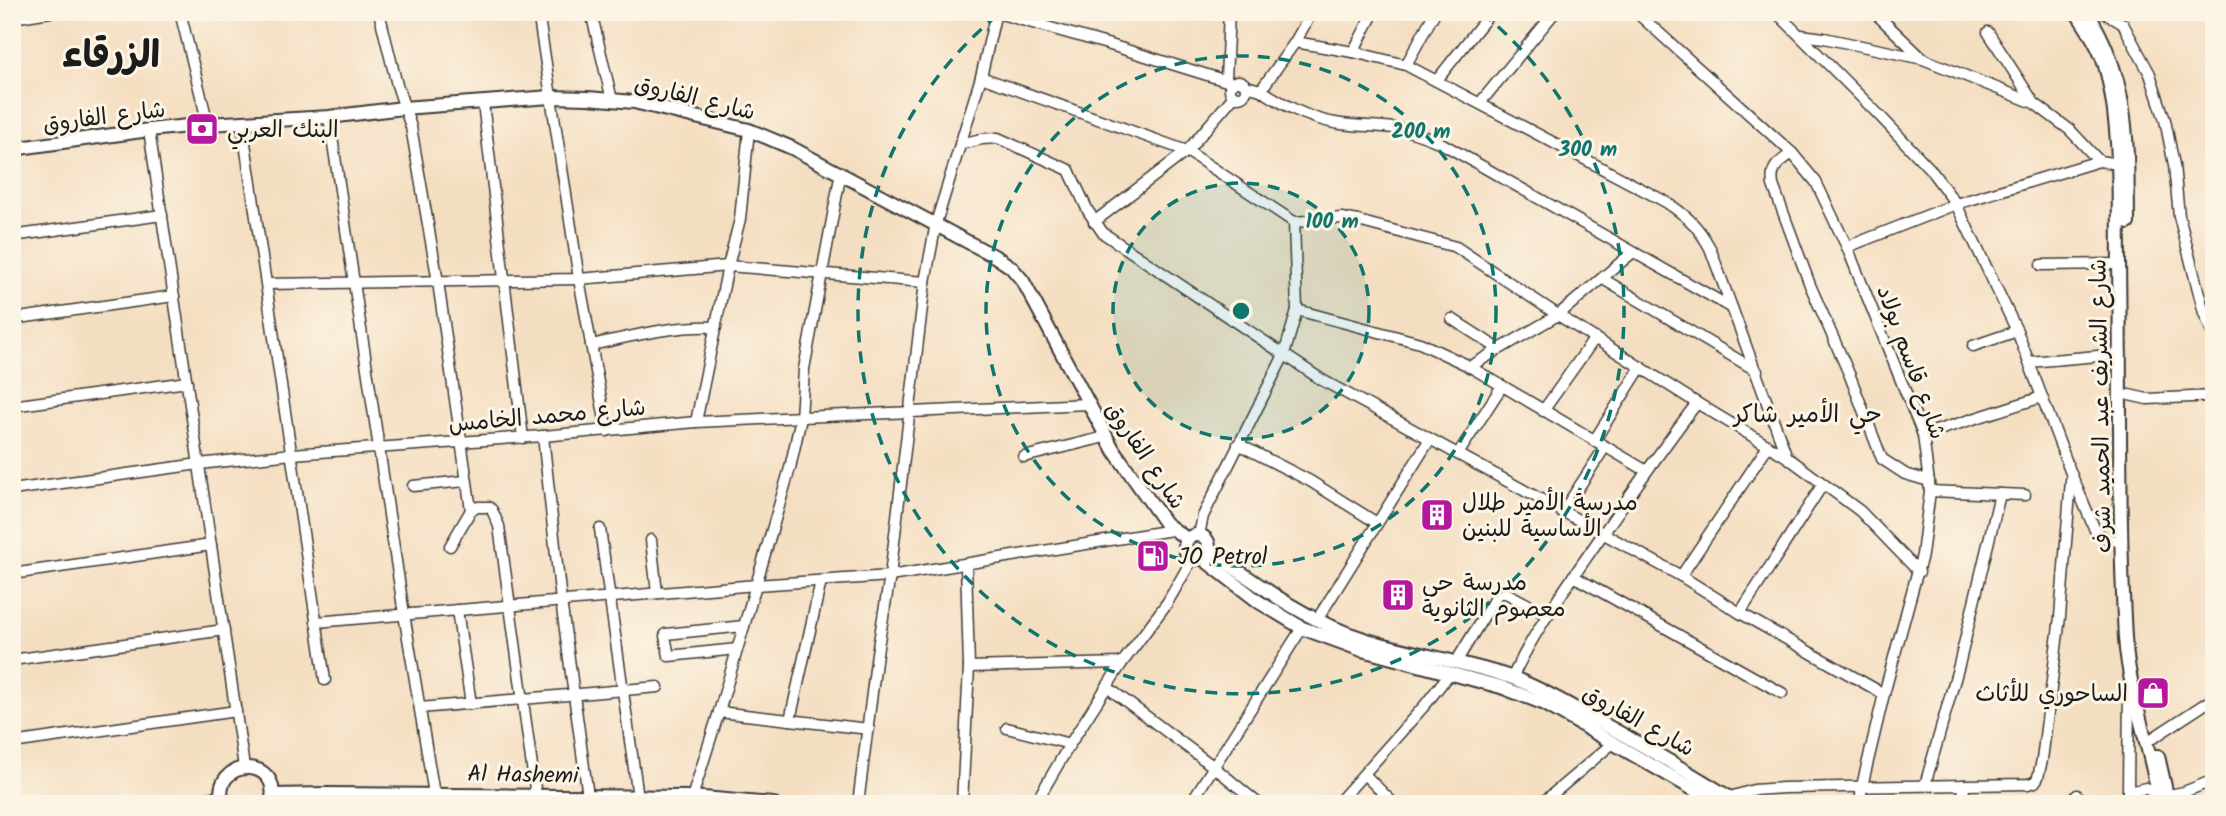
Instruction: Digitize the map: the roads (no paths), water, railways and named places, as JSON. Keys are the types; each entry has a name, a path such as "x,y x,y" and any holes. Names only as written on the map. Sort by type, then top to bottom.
{"street":[{"path":"12,18 50,12"},
{"path":"180,12 208,124"},
{"path":"379,12 403,108 411,127 438,282 471,510"},
{"path":"538,12 579,279 607,430"},
{"path":"591,12 612,100"},
{"path":"1229,12 1229,81 1234,96"},
{"path":"1261,90 1295,42 1312,12"},
{"path":"1353,52 1374,12"},
{"path":"1406,65 1435,12"},
{"path":"1437,80 1491,12"},
{"path":"1480,103 1555,12"},
{"name":"شارع قاسم بولاد","path":"1636,12 1792,153 1816,182 1847,247 1923,435 1930,486 1925,538 1919,572 1884,694 1860,804"},
{"path":"1776,12 1930,169 1956,204 2017,331 2072,476 2098,535 2121,542"},
{"path":"1874,12 1923,59"},
{"name":"شارع الشريف عبد الحميد شرف","path":"2076,12 2100,51 2113,102 2119,164 2121,542 2126,642 2130,672 2164,800"},
{"name":"شارع الشريف عبد الحميد شرف","path":"2087,12 2111,57 2125,116 2130,597 2133,645 2164,800"},
{"path":"2103,12 2123,24 2150,74 2170,143 2179,216 2204,313 2214,336"},
{"path":"858,804 877,653 890,576 925,282 936,223 981,77 995,13 1229,81 1240,81 1305,115 1335,123 1398,129 1441,143 1733,309"},
{"path":"1988,32 2034,103"},
{"path":"1801,35 1923,59 2034,103 2070,130 2099,161"},
{"path":"1295,42 1406,65 1666,202 1690,219 1710,248 1787,457"},
{"path":"981,77 1186,150 1294,222 1350,219 1456,247 1558,315 1787,457 1860,511 1919,572"},
{"path":"1094,222 1186,150 1234,96 1243,96 1246,86"},
{"name":"شارع الفاروق","path":"12,149 208,124 329,117 403,108 551,97 612,100 688,113 749,130 841,172 1011,267 1023,281 1105,437 1172,530 1193,537"},
{"path":"483,103 523,438"},
{"path":"329,117 378,448 434,794"},
{"path":"242,123 325,680"},
{"path":"696,422 740,219 749,130"},
{"path":"149,131 244,767"},
{"path":"960,144 999,138 1069,170 1094,222 1103,233 1322,380 1681,576 1740,613 1884,694"},
{"path":"1792,153 1773,169 1773,185 1810,285 1882,459 1889,466 1930,486 2025,495"},
{"path":"1847,247 1956,204 2099,161 2119,164"},
{"path":"691,800 790,468 801,418 804,369 841,172"},
{"path":"12,236 162,215"},
{"path":"1201,555 1186,552 1185,543 1193,537 1284,355 1297,310 1294,222"},
{"path":"1469,367 1558,315 1632,253"},
{"path":"2041,265 2119,264"},
{"path":"267,284 504,282 579,279 729,266 925,282"},
{"path":"1603,279 1757,371"},
{"path":"12,319 174,296"},
{"path":"1297,310 1413,340 1469,367 1645,470"},
{"path":"1452,319 1499,349"},
{"path":"591,345 664,329 716,327"},
{"path":"1973,346 2017,331"},
{"path":"1543,411 1595,338"},
{"path":"2029,362 2121,354"},
{"path":"1594,441 1640,367"},
{"path":"12,406 187,382"},
{"path":"1458,454 1502,386"},
{"path":"2129,395 2147,399 2214,396"},
{"path":"1923,435 2042,397"},
{"path":"1512,678 1573,576 1645,470 1697,403"},
{"name":"شارع محمد الخامس","path":"12,490 292,454 523,438 696,422 1087,404"},
{"path":"544,436 561,601 588,796"},
{"path":"1024,457 1105,437"},
{"path":"1317,620 1430,439"},
{"path":"1238,444 1310,481 1377,523"},
{"path":"1681,576 1768,446"},
{"path":"1562,513 1605,447"},
{"path":"1730,802 1754,790 1776,788 2032,783 2038,777 2053,683 2072,476"},
{"path":"413,486 466,481"},
{"path":"1740,613 1823,484"},
{"path":"1925,785 2000,494"},
{"path":"450,546 471,510 489,507 495,512 536,796"},
{"path":"600,529 638,797"},
{"path":"316,622 890,576 1172,530"},
{"path":"1035,804 1122,663 1201,555 1206,540 1193,537"},
{"path":"651,540 657,593"},
{"path":"12,574 211,545"},
{"name":"شارع الفاروق","path":"1201,555 1317,620 1363,639 1453,667 1545,704 1613,744 1662,763"},
{"name":"شارع الفاروق","path":"1201,555 1259,602 1301,628 1362,650 1512,678 1555,697 1730,802"},
{"path":"962,804 969,667 966,564"},
{"path":"1573,576 1782,693"},
{"path":"790,720 821,581"},
{"path":"1336,804 1365,775 1425,705 1453,667 1494,596 1499,592 1506,593 1548,615"},
{"path":"457,610 471,704"},
{"path":"737,649 668,656 665,636 744,626"},
{"path":"1190,804 1301,628"},
{"path":"12,660 224,630"},
{"path":"969,667 1122,663"},
{"path":"2126,804 2130,672"},
{"path":"420,708 658,687"},
{"path":"1107,687 1259,804"},
{"path":"2153,738 2214,698"},
{"path":"12,743 236,711"},
{"path":"719,712 869,729"},
{"path":"1007,728 1070,744"},
{"path":"1541,804 1613,744"},
{"path":"185,804 222,800 221,789 230,774 244,767 255,768 269,778 272,800"},
{"path":"1365,775 1394,804"},
{"path":"2128,792 2146,788 2164,800 2214,780"},
{"path":"1963,804 1964,785"},
{"name":"Al Hashemi","path":"272,800 370,799 434,794 638,797 773,804"}],"place":[{"name":"البنك العربي","path":"202,129"},
{"name":"مدرسة الأمير طلال الأساسية للبنين","path":"1437,515"},
{"name":"JO Petrol","path":"1153,556"},
{"name":"مدرسة حي معصوم الثانوية","path":"1398,595"},
{"name":"الساحوري للأثاث","path":"2153,693"}],"district":[{"name":"الزرقاء","path":"111,54"},
{"name":"حي الأمير شاكر","path":"1808,414"}]}
